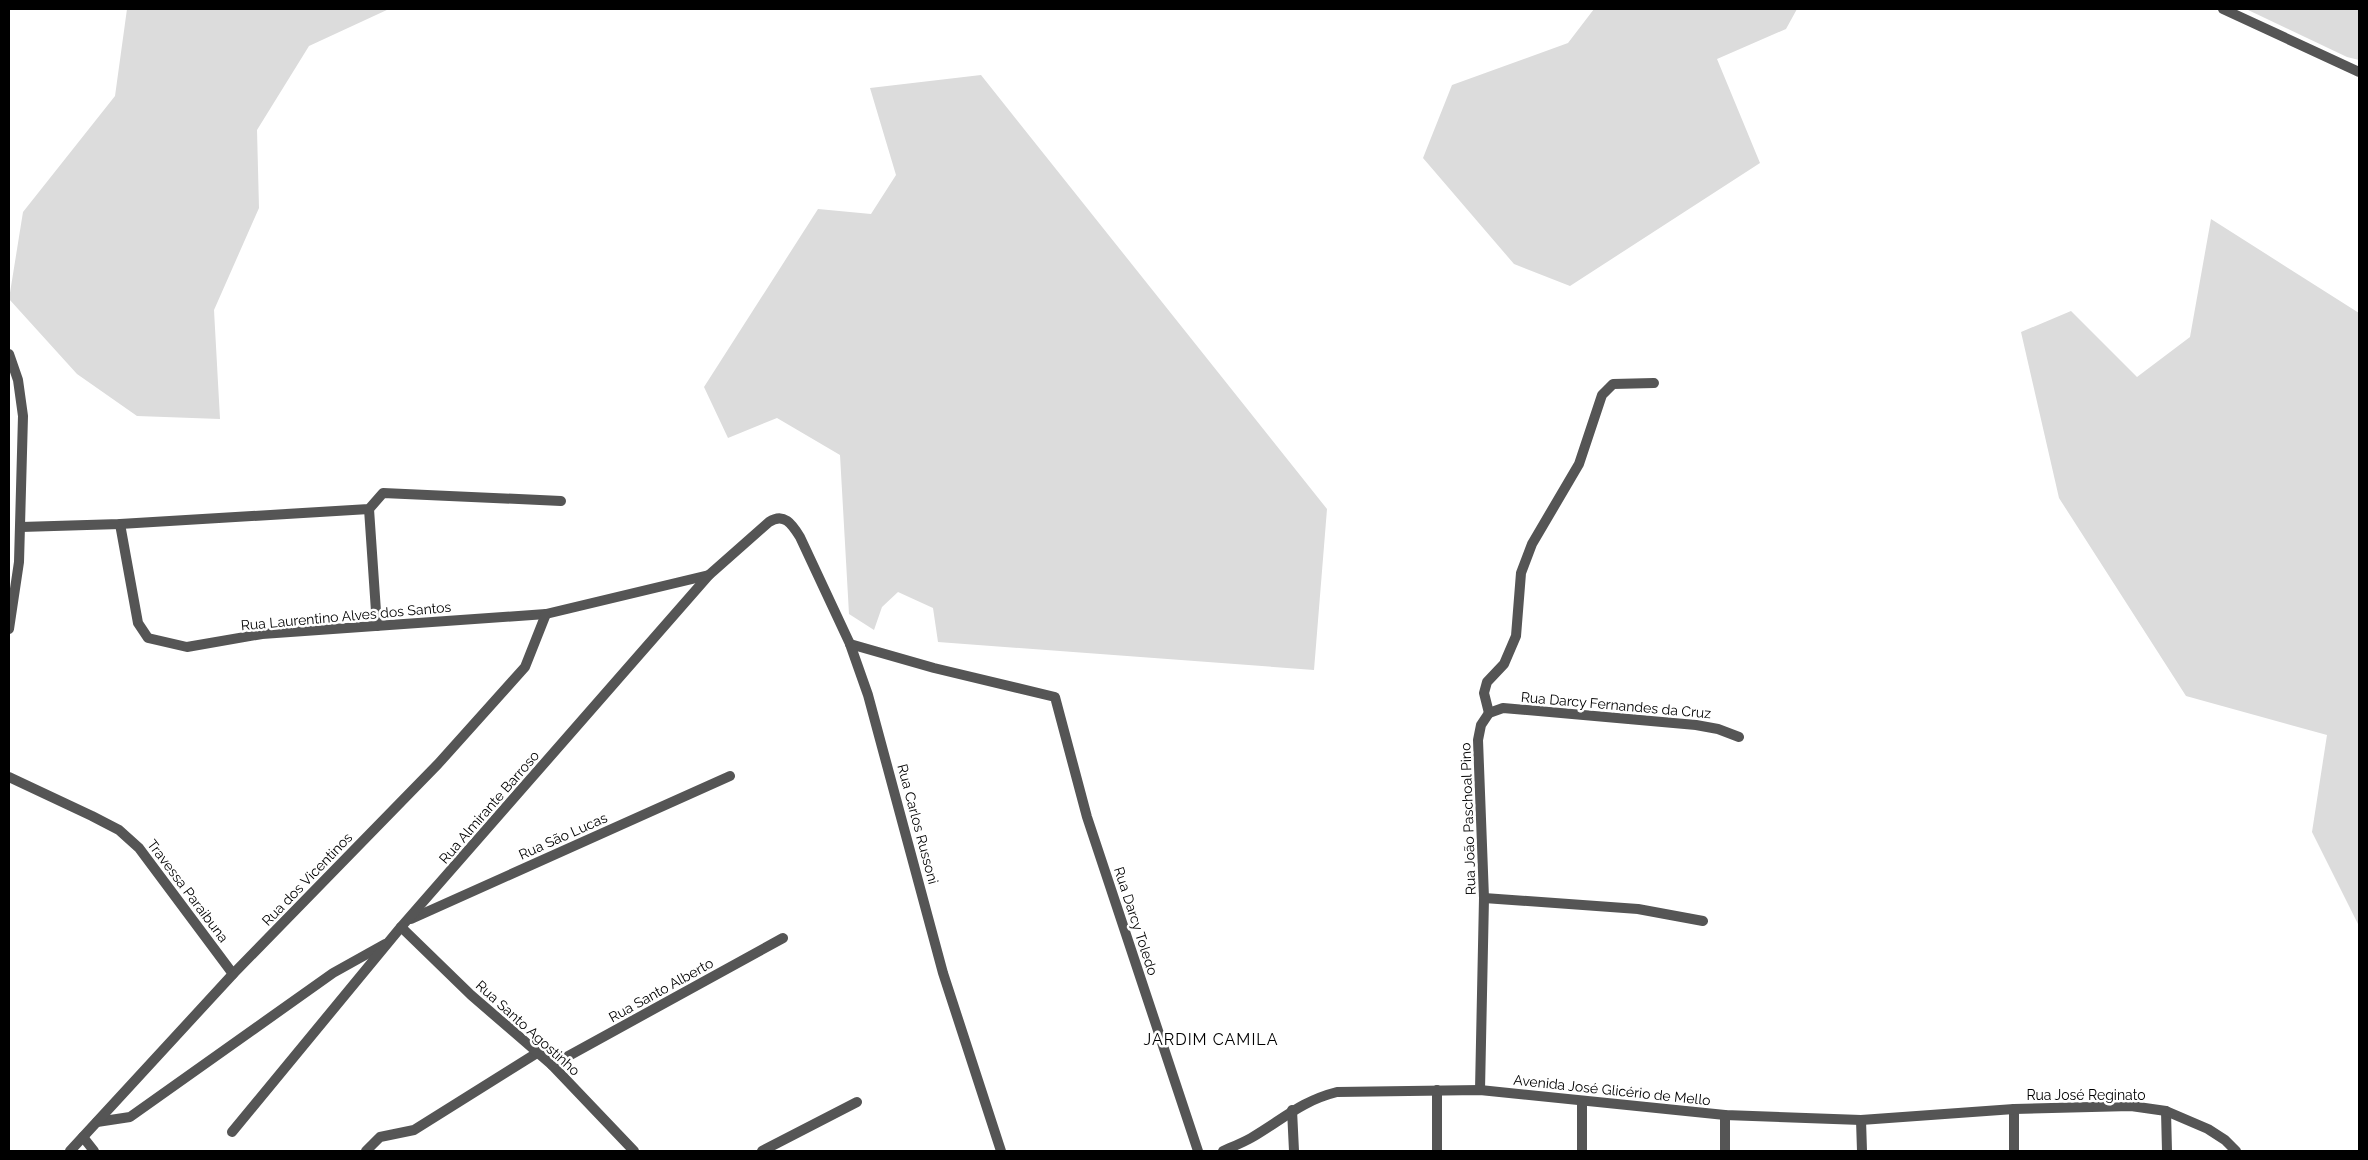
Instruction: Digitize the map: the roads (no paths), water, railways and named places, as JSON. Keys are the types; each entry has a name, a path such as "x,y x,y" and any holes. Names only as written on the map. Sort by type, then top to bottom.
{"street":[{"path":"2223,9 2359,72"},
{"path":"9,354 18,380 23,416 21,527 14,562 9,629"},
{"path":"1489,713 1485,704 1484,693 1487,682 1504,664 1516,636 1521,573 1532,544 1579,464 1602,395 1613,384 1654,383"},
{"path":"377,626 369,509 383,493 561,501"},
{"path":"21,527 120,524 369,509"},
{"name":"Rua Almirante Barroso","path":"232,1132 404,924 709,575 769,522 775,518 782,518"},
{"name":"Rua Carlos Russoni","path":"782,518 792,524 800,537 850,644 868,695 944,973 1001,1151"},
{"name":"Rua Laurentino Alves dos Santos","path":"120,524 138,623 148,638 187,647 262,634 546,614 709,575"},
{"name":"Rua dos Vicentinos","path":"70,1151 233,974 438,764 525,667 546,614"},
{"name":"Rua Darcy Toledo","path":"850,644 934,668 1055,698 1087,817 1198,1151"},
{"name":"Rua Darcy Fernandes da Cruz","path":"1489,713 1503,708 1696,725 1718,729 1739,737"},
{"name":"Rua João Paschoal Pino","path":"1480,1090 1484,898 1478,740 1481,725 1489,713"},
{"name":"Rua São Lucas","path":"404,924 730,776"},
{"name":"Travessa Paraibuna","path":"9,777 119,830 139,848 233,974"},
{"path":"1484,898 1638,909 1703,921"},
{"name":"Rua Santo Agostinho","path":"404,924 471,995 552,1065 634,1151"},
{"name":"Rua Santo Alberto","path":"552,1065 783,938"},
{"path":"97,1122 130,1117 334,973 391,940"},
{"path":"366,1151 380,1137 414,1130 537,1052"},
{"path":"1437,1090 1438,1151"},
{"name":"Avenida José Glicério de Mello","path":"1223,1151 1250,1138 1307,1102 1337,1092 1480,1090 1582,1102 1725,1115 1861,1120 2014,1109"},
{"path":"762,1151 857,1102"},
{"path":"1582,1102 1582,1151"},
{"name":"Rua José Reginato","path":"2014,1109 2131,1106 2166,1111 2208,1129 2225,1140 2236,1151"},
{"path":"2014,1109 2014,1151"},
{"path":"1292,1110 1294,1151"},
{"path":"2166,1111 2166,1151"},
{"path":"1725,1115 1725,1151"},
{"path":"1861,1120 1862,1151"},
{"path":"83,1137 94,1151"}],"district":[{"name":"JARDIM CAMILA","path":"1211,1039"}]}
